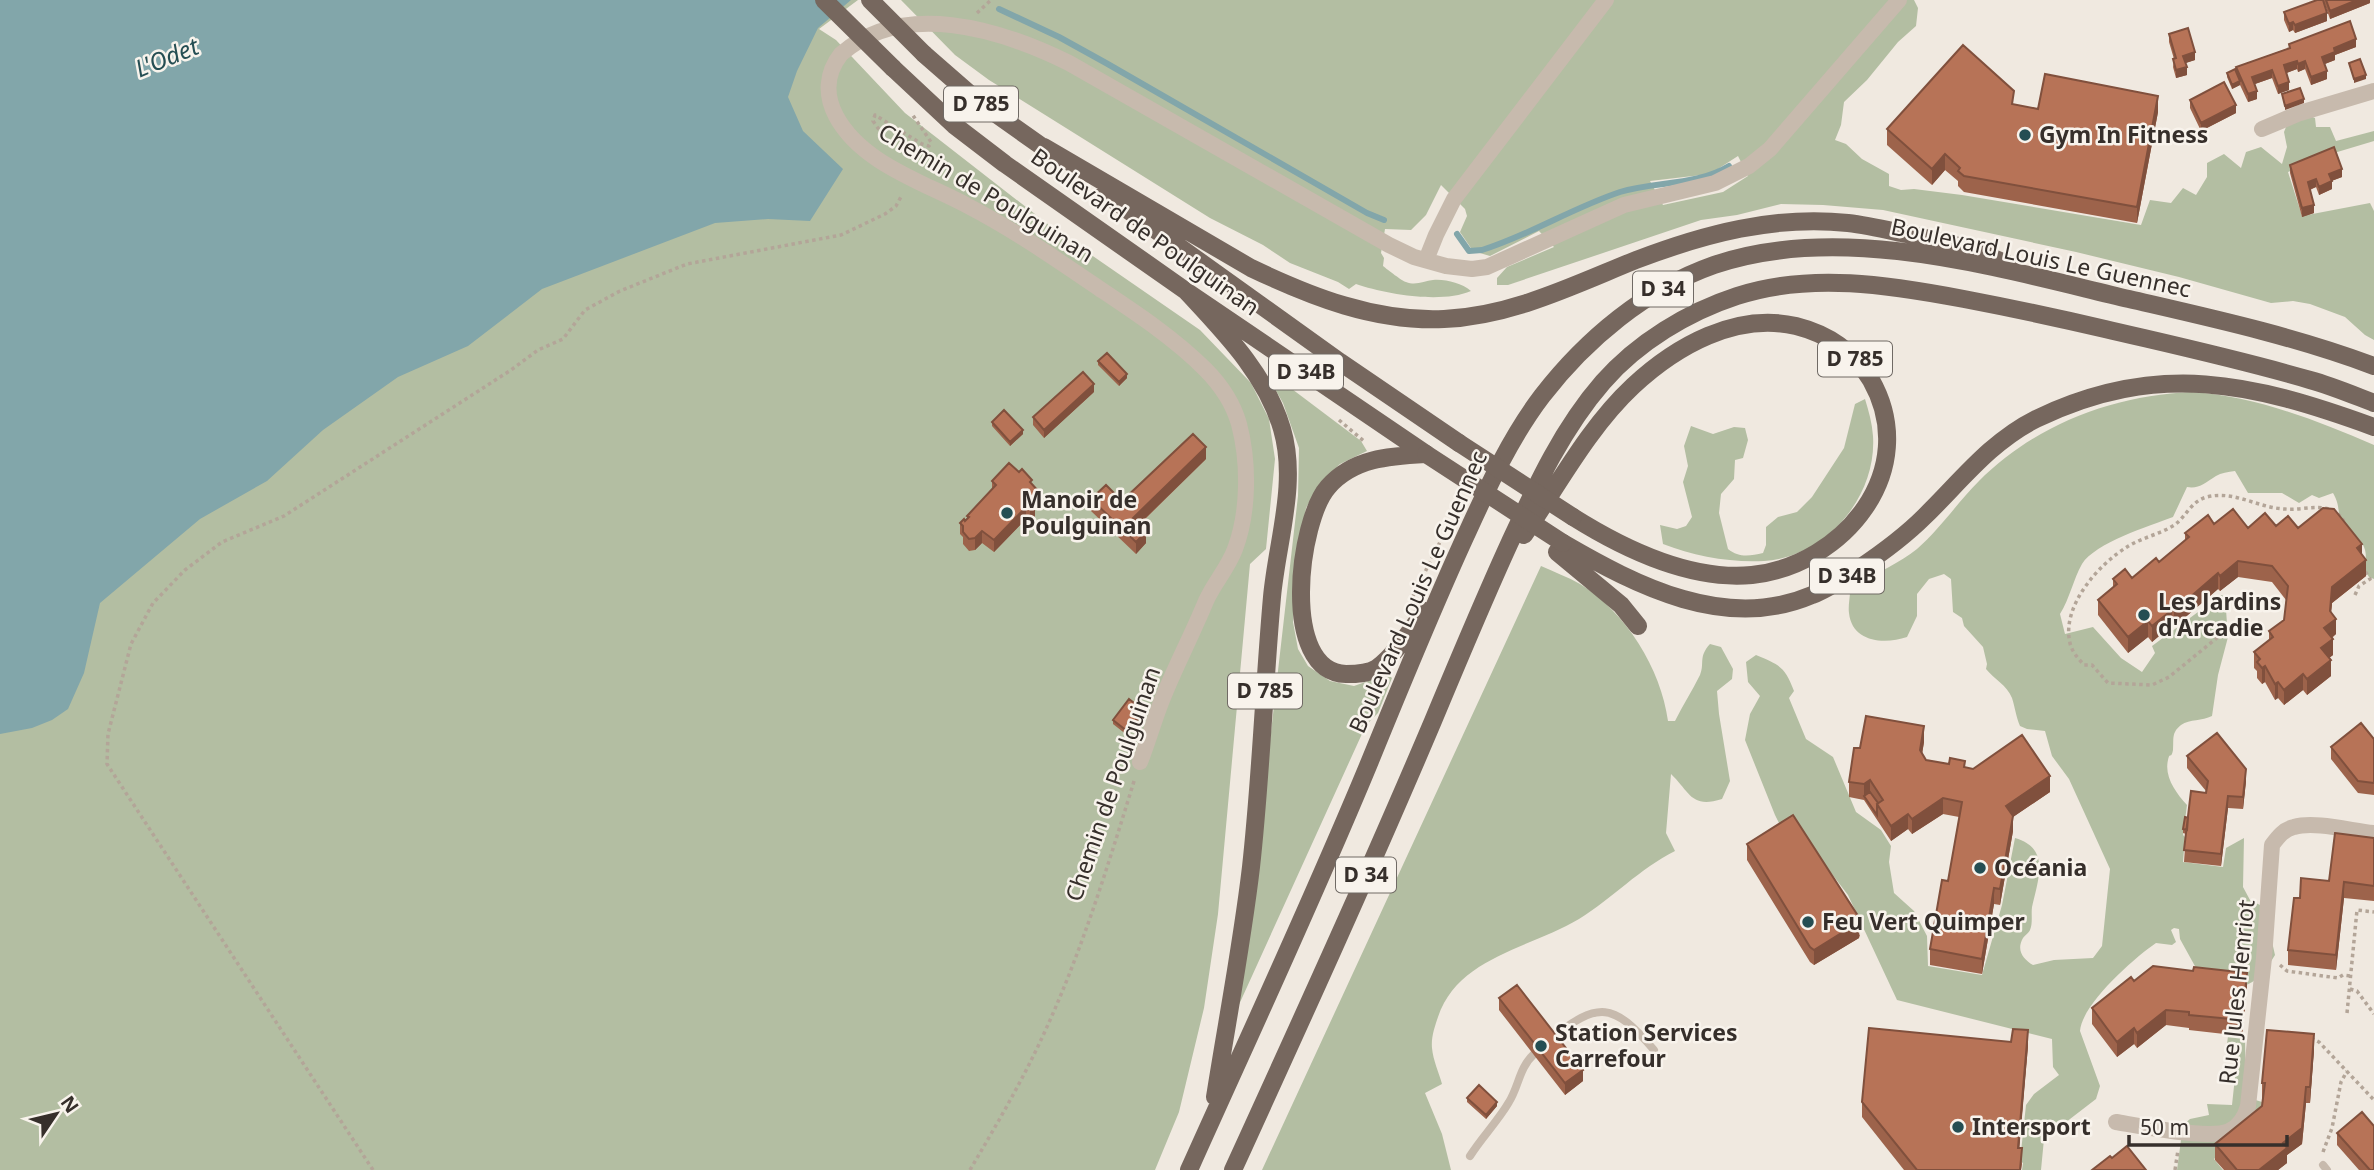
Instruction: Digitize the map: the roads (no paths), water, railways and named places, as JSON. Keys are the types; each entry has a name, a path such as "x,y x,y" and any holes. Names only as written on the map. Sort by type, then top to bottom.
{"main road":[{"name":"Boulevard de Poulguinan","path":"824,0 970,138 1186,292 1426,454"},
{"name":"Boulevard de Poulguinan","path":"870,0 924,54 979,102 1044,147 1156,232 1398,403 1459,443 1573,517 1597,532 1631,548 1693,570 1750,575 1804,560 1836,539 1857,519 1872,498 1886,451 1885,419 1869,377 1849,353 1831,340 1783,323 1746,324 1704,337 1684,347 1655,367 1616,402 1579,452 1494,578"},
{"path":"1044,147 1251,268 1284,284 1345,307 1408,318 1463,317 1514,306 1706,236 1759,225 1796,221 1848,223 1951,243 1986,254 2038,277"},
{"name":"Boulevard Louis Le Guennec","path":"1189,1170 1333,852 1440,592 1487,488 1519,429 1542,396 1603,331 1652,295 1715,265 1743,257 1810,248 1889,250 2038,277 2277,335 2374,366"},
{"name":"D 34","path":"1233,1170 1326,966 1494,578 1547,465 1578,414 1606,379 1672,325 1742,294 1790,286 1833,283 1902,288 2049,316 2201,351 2316,381 2374,403"},
{"name":"D 785","path":"1186,292 1225,333 1266,390 1282,428 1289,468 1272,594 1251,869 1211,1121"},
{"name":"D 34B","path":"1426,454 1560,547 1618,573 1690,601 1727,608 1768,607 1813,595 1853,572 1908,532 2001,440 2035,420 2097,396 2152,384 2216,384 2303,403 2374,427"},
{"path":"1426,454 1373,459 1343,474 1327,488 1316,507 1304,564 1301,590 1303,632 1308,646 1322,664 1339,673 1369,672 1391,655 1440,592"},
{"path":"1560,547 1638,626"}],"street":[{"path":"1426,260 1454,199 1606,0"},
{"name":"Chemin de Poulguinan","path":"1140,762 1162,700 1211,589 1235,549 1242,520 1245,471 1244,449 1232,405 1205,369 1184,350 1114,299 1024,237 905,174 864,148 840,123 829,98 830,75 838,57 853,39 876,23 909,13 948,14 1003,33 1069,63 1389,245 1426,260 1458,268 1487,267 1624,205 1715,183 1740,171 1770,149 1899,0"},
{"path":"2262,129 2300,113 2374,90"},
{"name":"Rue Jules Henriot","path":"2116,1122 2181,1131 2220,1133 2242,1121 2248,1106 2264,958 2272,845 2279,835 2294,826 2374,833"}],"lane":[{"path":"1550,1039 1584,1015 1603,1012 1633,1026 1654,1050"},
{"path":"1470,1156 1513,1097 1522,1068 1534,1054"}],"water":[{"name":"L'Odet","path":"0,0 851,0 818,28 797,71 788,97 803,131 843,169 810,221 768,219 715,223 542,289 468,346 398,377 323,430 267,481 200,519 100,603 84,673 68,709 52,720 32,728 0,734"}],"waterway":[{"path":"999,9 1059,37 1367,213 1384,220"},
{"path":"1457,234 1469,251 1482,250 1620,192 1703,177 1729,166"}],"place":[{"name":"Gym In Fitness","path":"2025,135"},
{"name":"Manoir de Poulguinan","path":"1007,513"},
{"name":"Les Jardins d'Arcadie","path":"2144,615"},
{"name":"Océania","path":"1980,868"},
{"name":"Feu Vert Quimper","path":"1808,922"},
{"name":"Station Services Carrefour","path":"1541,1046"},
{"name":"Intersport","path":"1958,1127"}]}
